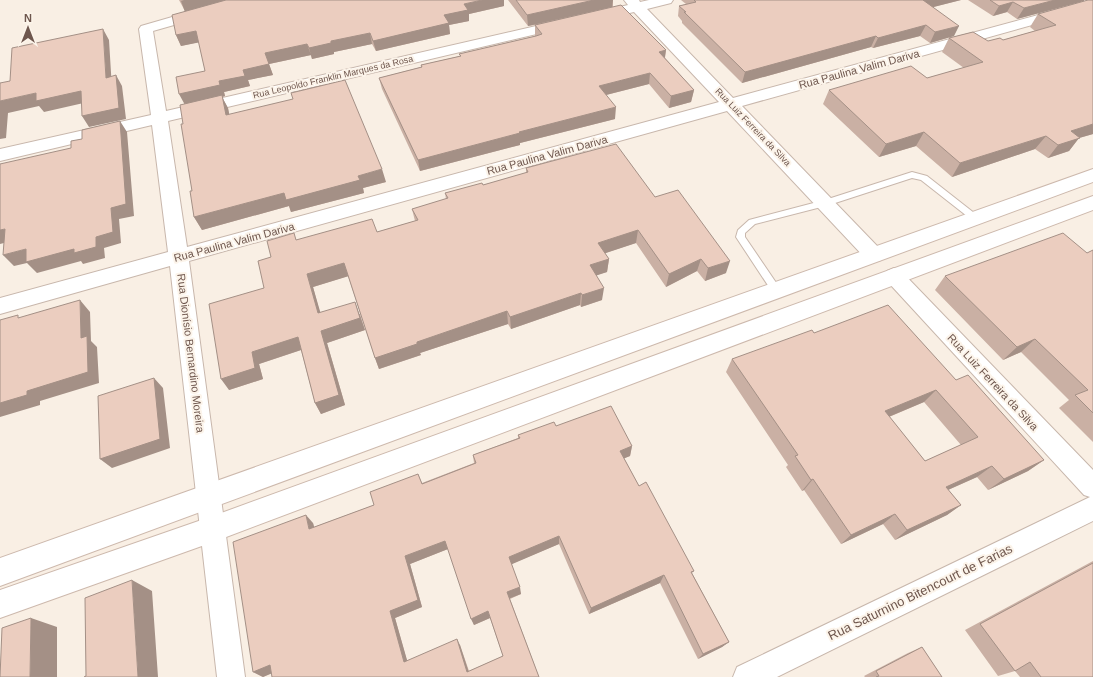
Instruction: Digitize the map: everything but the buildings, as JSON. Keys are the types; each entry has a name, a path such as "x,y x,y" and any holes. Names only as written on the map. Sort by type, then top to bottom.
{"main road":[{"path":"0,572 1093,175"},
{"path":"0,604 213,528 1093,203"}],"street":[{"name":"Rua Dionísio Bernardino Moreira","path":"231,677 160,117 146,29 246,0"},
{"name":"Rua Leopoldo Franklin Marques da Rosa","path":"0,155 579,20 634,3 666,0"},
{"name":"Rua Luiz Ferreira da Silva","path":"634,3 874,255"},
{"name":"Rua Paulina Valim Dariva","path":"0,306 1093,4"},
{"name":"Rua Luiz Ferreira da Silva","path":"894,276 1093,487"},
{"name":"Rua Saturnino Bitencourt de Farias","path":"747,677 1093,508"}],"lane":[{"path":"776,290 740,237 741,232 752,222 826,203 912,175 924,178 975,218"}]}
